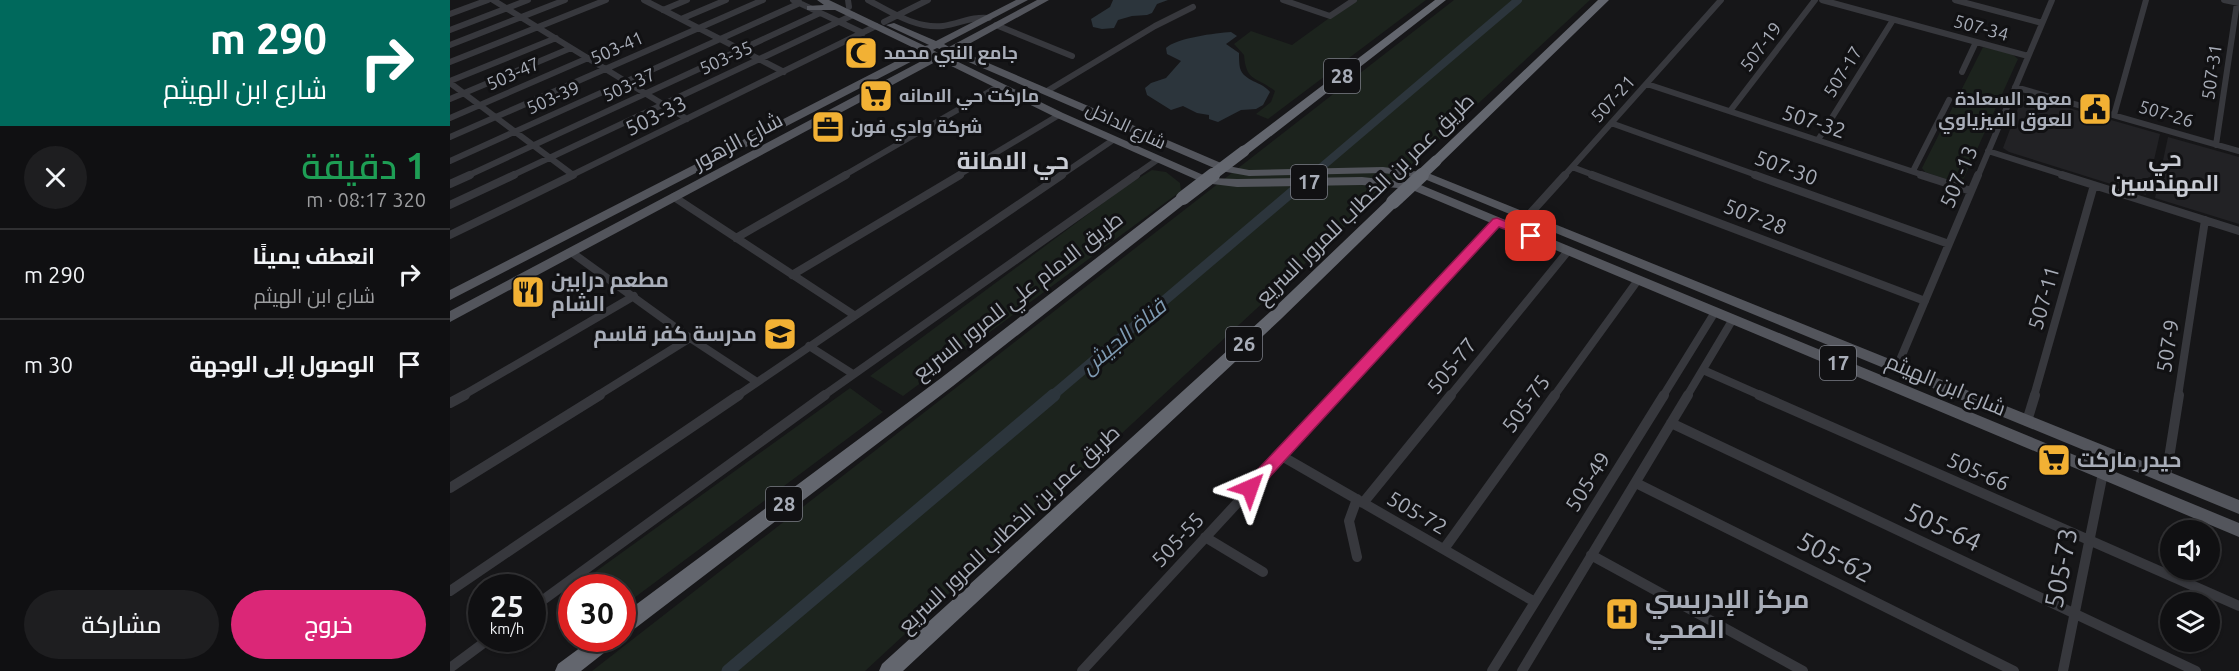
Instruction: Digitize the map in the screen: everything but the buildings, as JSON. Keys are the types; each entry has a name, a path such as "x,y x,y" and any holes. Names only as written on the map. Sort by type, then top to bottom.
{"highway":[{"name":"طريق الامام علي للمرور السريع","path":"636,616 947,382 1441,0"},
{"name":"طريق عمر بن الخطاب للمرور السريع","path":"889,671 1091,482 1276,315 1604,0"},
{"path":"565,671 590,652"}],"main road":[{"name":"شارع الداخل","path":"822,0 844,6 880,24 938,44 1226,169 1249,173 1397,171 1424,175 1450,186"},
{"name":"شارع الزهور","path":"993,21 1023,0"},
{"name":"شارع الزهور","path":"450,296 938,44 1044,0"},
{"path":"805,6 844,6"},
{"name":"شارع الداخل","path":"880,24 897,37 937,57 1156,160 1208,181 1224,183 1362,181 1393,183 1412,186 1437,197"},
{"path":"908,32 940,34 979,28 975,47 980,62"},
{"name":"شارع الزهور","path":"450,317 950,50 979,28"},
{"path":"886,70 900,59 902,53 902,42 897,37"},
{"path":"899,77 926,69 965,70"},
{"path":"984,79 998,70"},
{"name":"شارع ابن الهيثم","path":"1450,186 2239,507"},
{"name":"شارع ابن الهيثم","path":"1437,197 2239,530"},
{"path":"1548,242 1558,230"}],"street":[{"path":"450,14 488,0"},
{"path":"493,0 687,119"},
{"path":"450,30 528,0"},
{"path":"450,45 565,0"},
{"path":"450,62 606,0"},
{"path":"647,0 783,72"},
{"path":"663,10 687,0"},
{"path":"681,19 726,0"},
{"name":"503-41","path":"450,137 763,0"},
{"path":"793,0 862,33"},
{"path":"868,0 898,15 933,26 951,24 974,16 993,21 1072,56"},
{"name":"503-33","path":"450,235 928,0"},
{"path":"1283,0 1330,16 1354,0"},
{"name":"507-21","path":"1527,217 1721,0"},
{"name":"507-19","path":"1730,111 1815,0"},
{"name":"507-34","path":"1822,0 2028,56"},
{"path":"1955,0 2042,23"},
{"name":"507-13","path":"1897,368 2052,0"},
{"path":"2114,115 2146,0"},
{"path":"2224,0 2238,3"},
{"name":"507-31","path":"2216,145 2238,3"},
{"name":"503-39","path":"450,161 720,39 805,6"},
{"name":"503-35","path":"450,205 838,21 844,6"},
{"path":"1047,91 1155,26 1193,7"},
{"name":"503-37","path":"450,183 820,13"},
{"name":"507-17","path":"1818,140 1893,20"},
{"path":"556,38 450,82 573,175"},
{"path":"1962,72 1976,42"},
{"path":"450,99 571,48"},
{"name":"503-47","path":"450,118 588,58"},
{"name":"507-32","path":"1647,84 1971,191"},
{"path":"736,238 999,86"},
{"name":"507-26","path":"2015,87 2239,151"},
{"path":"1913,171 1949,100"},
{"path":"792,275 1059,115"},
{"name":"507-30","path":"1611,123 1949,244"},
{"path":"450,591 1113,140"},
{"path":"1988,151 2239,231"},
{"path":"546,598 854,374 1156,160"},
{"name":"507-28","path":"1572,167 1925,301"},
{"name":"507-11","path":"2027,421 2094,185"},
{"path":"674,197 854,315"},
{"name":"507-9","path":"2166,477 2205,220"},
{"name":"505-55","path":"1082,671 1497,221"},
{"name":"505-77","path":"1360,501 1568,251"},
{"path":"571,252 690,338 757,382"},
{"name":"505-75","path":"1444,549 1638,280"},
{"path":"450,403 634,296"},
{"name":"505-49","path":"1492,671 1715,312"},
{"name":"505-49","path":"1522,671 1733,319"},
{"path":"450,488 690,338"},
{"path":"809,346 854,374"},
{"name":"505-66","path":"1702,370 2239,606"},
{"name":"505-64","path":"1671,423 2196,671"},
{"name":"505-72","path":"1280,455 1535,602"},
{"name":"505-73","path":"2063,671 2103,473"},
{"name":"505-62","path":"1636,483 2014,671"},
{"path":"1357,558 1349,521 1360,501"},
{"path":"1205,537 1263,572"},
{"path":"1591,555 1796,669"},
{"path":"450,668 472,652"}],"shaded area":[{"path":"1113,0 1168,0 1157,4 1152,13 1147,15 1118,20 1114,28 1093,27 1091,19 1110,7"},
{"path":"1354,0 1426,0 1268,119 1256,114 1271,102 1275,91 1253,78 1247,70 1244,55 1234,44 1251,31 1292,45"},
{"path":"1454,0 1590,0 865,671 592,671 616,652 636,652 636,637"},
{"path":"1231,32 1237,36 1226,44 1239,53 1242,72 1270,92 1263,105 1256,109 1241,110 1218,122 1209,119 1209,115 1197,113 1183,106 1171,110 1147,95 1145,88 1151,83 1166,78 1181,61 1167,54 1166,48 1171,44 1206,35"},
{"path":"1983,47 2012,54 2018,59 1964,178 1960,182 1955,182 1925,172 1922,168"},
{"path":"2023,95 2160,134 2146,195 2009,152 2003,148"},
{"path":"2168,137 2239,157 2239,224 2155,198"},
{"path":"1152,170 1166,172 1180,183 1181,191 903,396 870,376 1126,186"},
{"path":"850,388 883,412 636,597 636,574 597,574 595,572"}],"waterway":[{"name":"قناة الجيش","path":"1311,176 1518,0"},
{"name":"قناة الجيش","path":"1052,396 1312,175"},
{"name":"قناة الجيش","path":"728,671 1054,395"}],"place":[{"name":"جامع النبي محمد","path":"861,53"},
{"name":"ماركت حي الامانه","path":"876,96"},
{"name":"معهد السعادة للعوق الفيزياوي","path":"2095,109"},
{"name":"شركة وادي فون","path":"828,127"},
{"name":"مطعم درابين الشام","path":"528,292"},
{"name":"مدرسة كفر قاسم","path":"780,334"},
{"name":"حيدر ماركت","path":"2054,460"},
{"name":"مركز الإدريسي الصحي","path":"1622,614"}],"district":[{"name":"حي الامانة","path":"1013,161"},
{"name":"حي المهندسين","path":"2165,170"}],"route":[{"path":"1250,488 1497,221 1531,236"}]}
